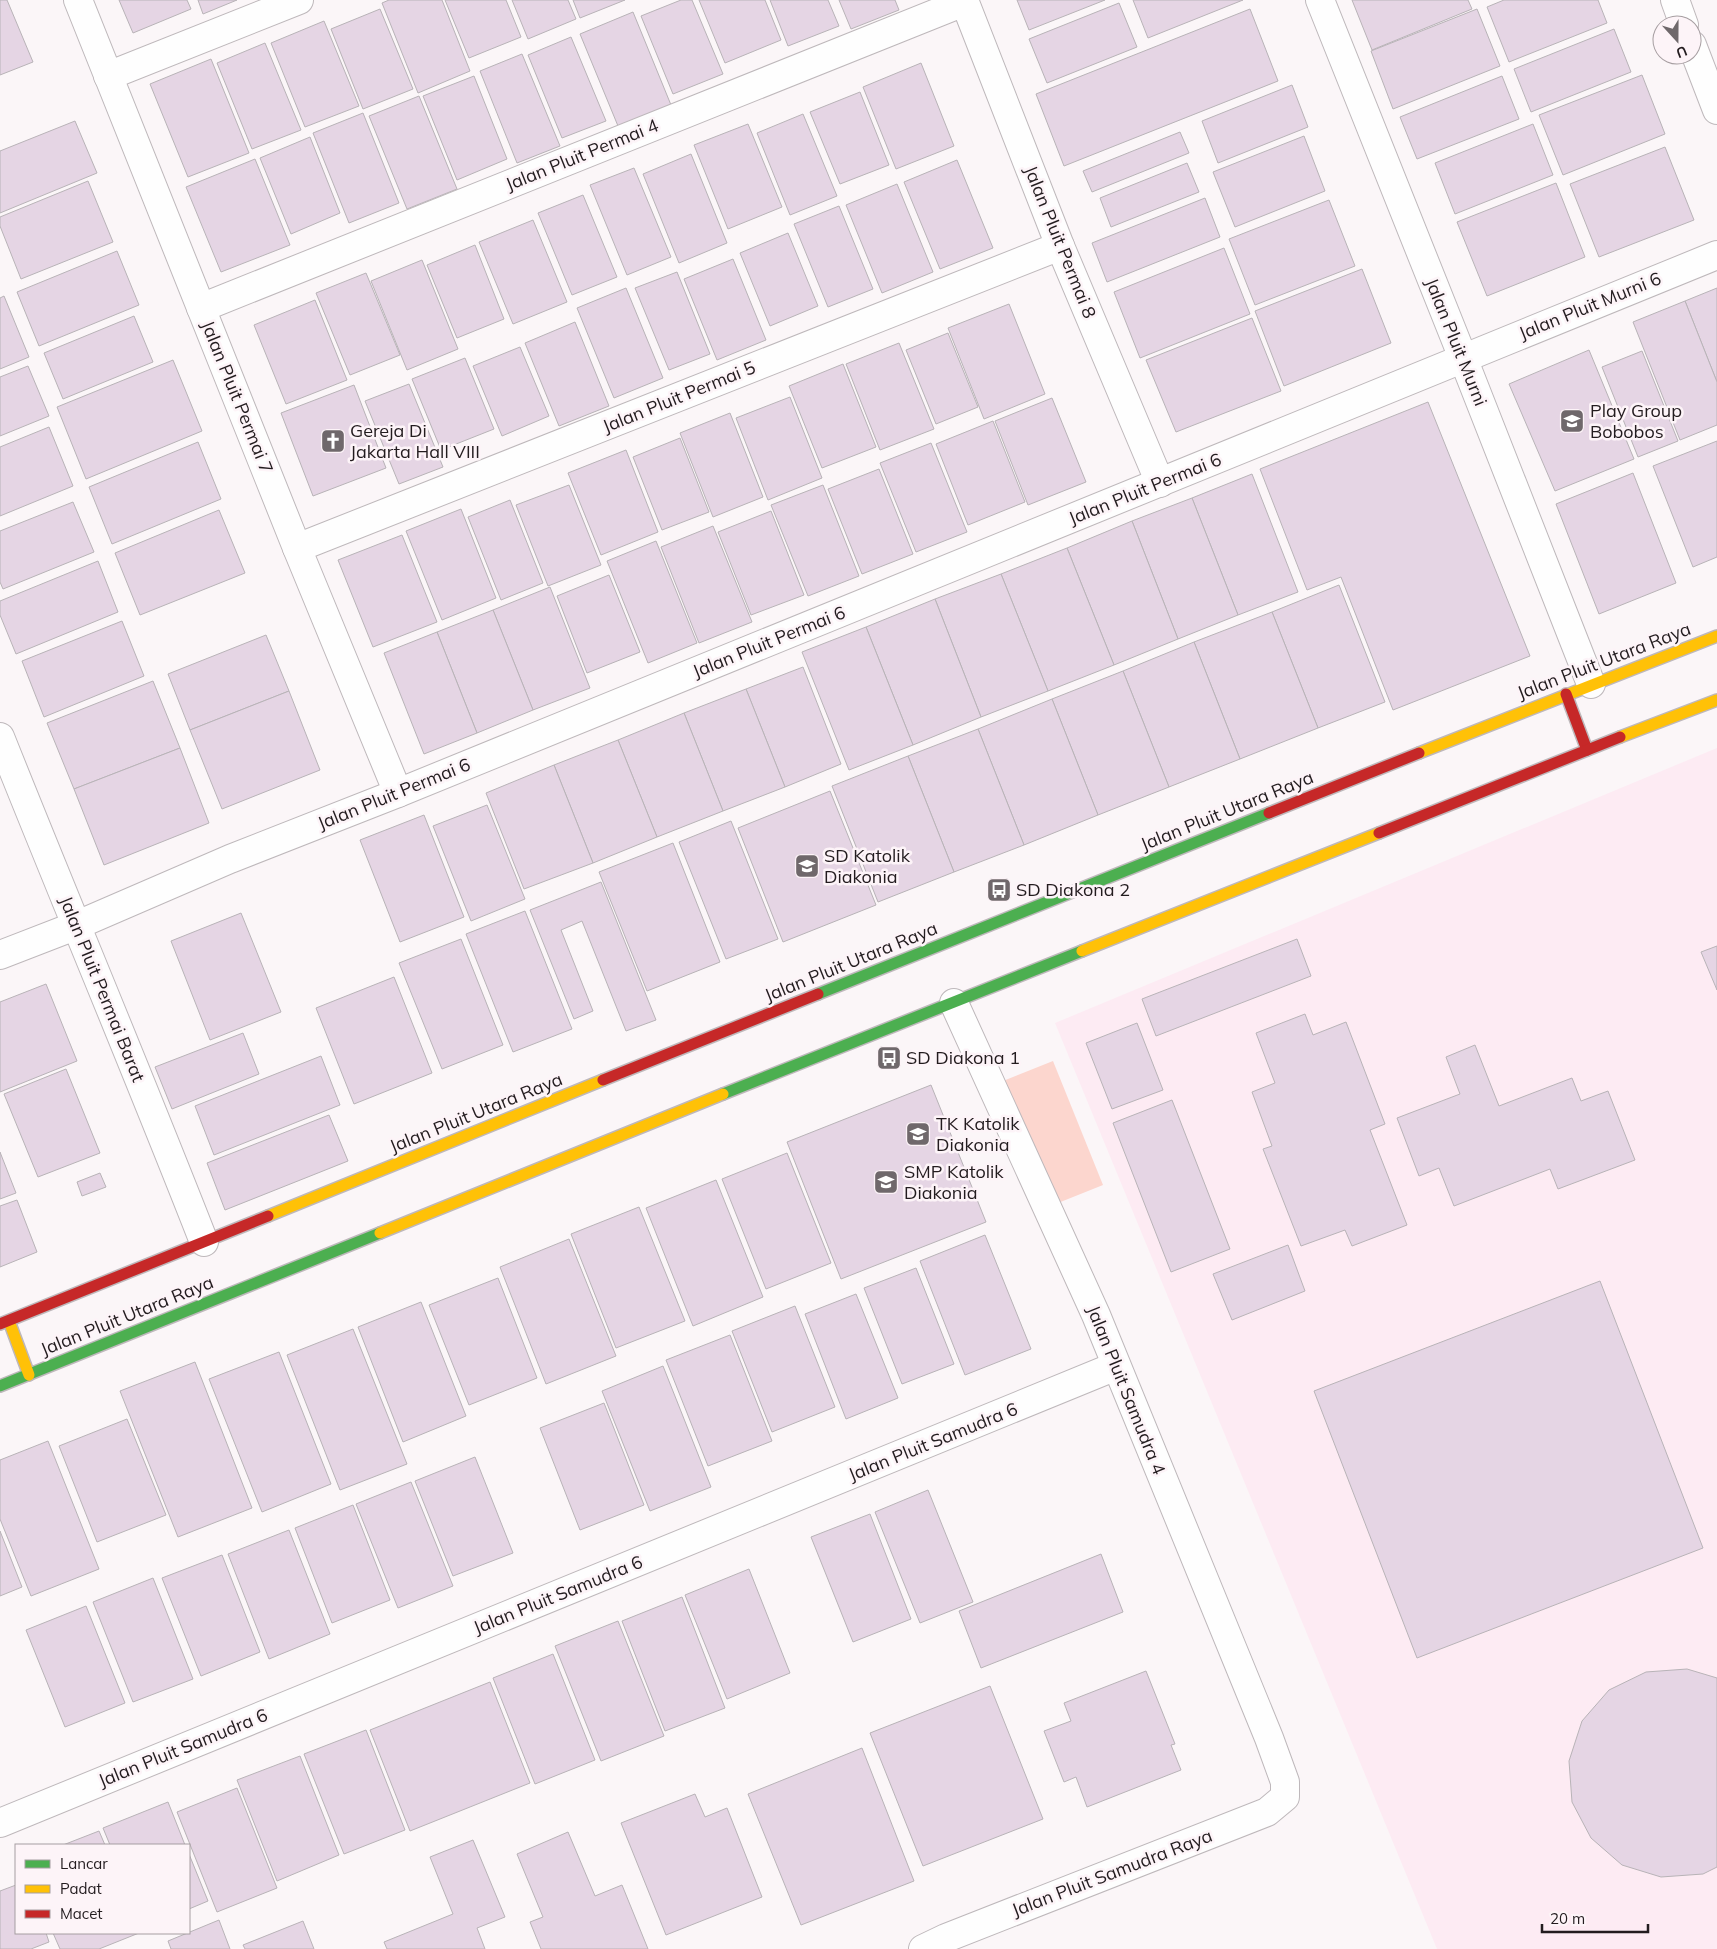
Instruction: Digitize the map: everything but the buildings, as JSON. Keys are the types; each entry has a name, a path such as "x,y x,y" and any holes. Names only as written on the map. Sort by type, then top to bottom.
{"street":[{"name":"Jalan Pluit Permai 7","path":"78,0 297,548 398,793"},
{"path":"108,76 299,0"},
{"name":"Jalan Pluit Murni","path":"1320,0 1591,684"},
{"path":"1675,0 1680,15"},
{"name":"Jalan Pluit Permai 8","path":"964,1 1060,246 1160,483"},
{"name":"Jalan Pluit Permai 4","path":"201,308 964,1"},
{"path":"1700,65 1717,110"},
{"name":"Jalan Pluit Permai 5","path":"297,548 1060,246"},
{"name":"Jalan Pluit Murni 6","path":"1463,358 1717,255"},
{"name":"Jalan Pluit Permai 6","path":"0,955 76,926 230,859 398,793 1463,358"},
{"name":"Jalan Pluit Utara Raya","path":"4,1323 1566,694 1717,636"},
{"path":"1566,694 1587,750"},
{"name":"Jalan Pluit Utara Raya","path":"0,1386 954,1002 1717,700"},
{"name":"Jalan Pluit Permai Barat","path":"0,737 159,1126 204,1242"},
{"name":"Jalan Pluit Samudra 4","path":"954,1002 1096,1314 1269,1738 1285,1782"},
{"path":"4,1323 29,1375"},
{"name":"Jalan Pluit Samudra 6","path":"0,1823 1116,1366"},
{"name":"Jalan Pluit Samudra Raya","path":"923,1949 956,1934 1267,1812 1285,1797 1285,1782"}],"shaded area":[{"path":"1717,748 1717,1949 1437,1949 1055,1023"},
{"path":"1053,1061 1103,1185 1048,1207 998,1083"}],"traffic: fast":[{"path":"818,994 1269,813"},
{"path":"723,1094 1082,951"},
{"path":"0,1386 380,1233"}],"traffic: slow":[{"path":"1419,753 1717,636"},
{"path":"1620,737 1717,700"},
{"path":"1082,951 1379,833"},
{"path":"268,1216 603,1080"},
{"path":"380,1233 723,1094"},
{"path":"9,1321 29,1375"}],"traffic: jam":[{"path":"1566,694 1587,750"},
{"path":"1379,833 1620,737"},
{"path":"1269,813 1419,753"},
{"path":"603,1080 818,994"},
{"path":"0,1324 268,1216"}],"place":[{"name":"Play Group Bobobos","path":"1572,421"},
{"name":"Gereja Di Jakarta Hall VIII","path":"333,441"},
{"name":"SD Katolik Diakonia","path":"807,866"},
{"name":"SD Diakona 2","path":"999,890"},
{"name":"SD Diakona 1","path":"889,1058"},
{"name":"TK Katolik Diakonia","path":"918,1134"},
{"name":"SMP Katolik Diakonia","path":"886,1182"}]}
